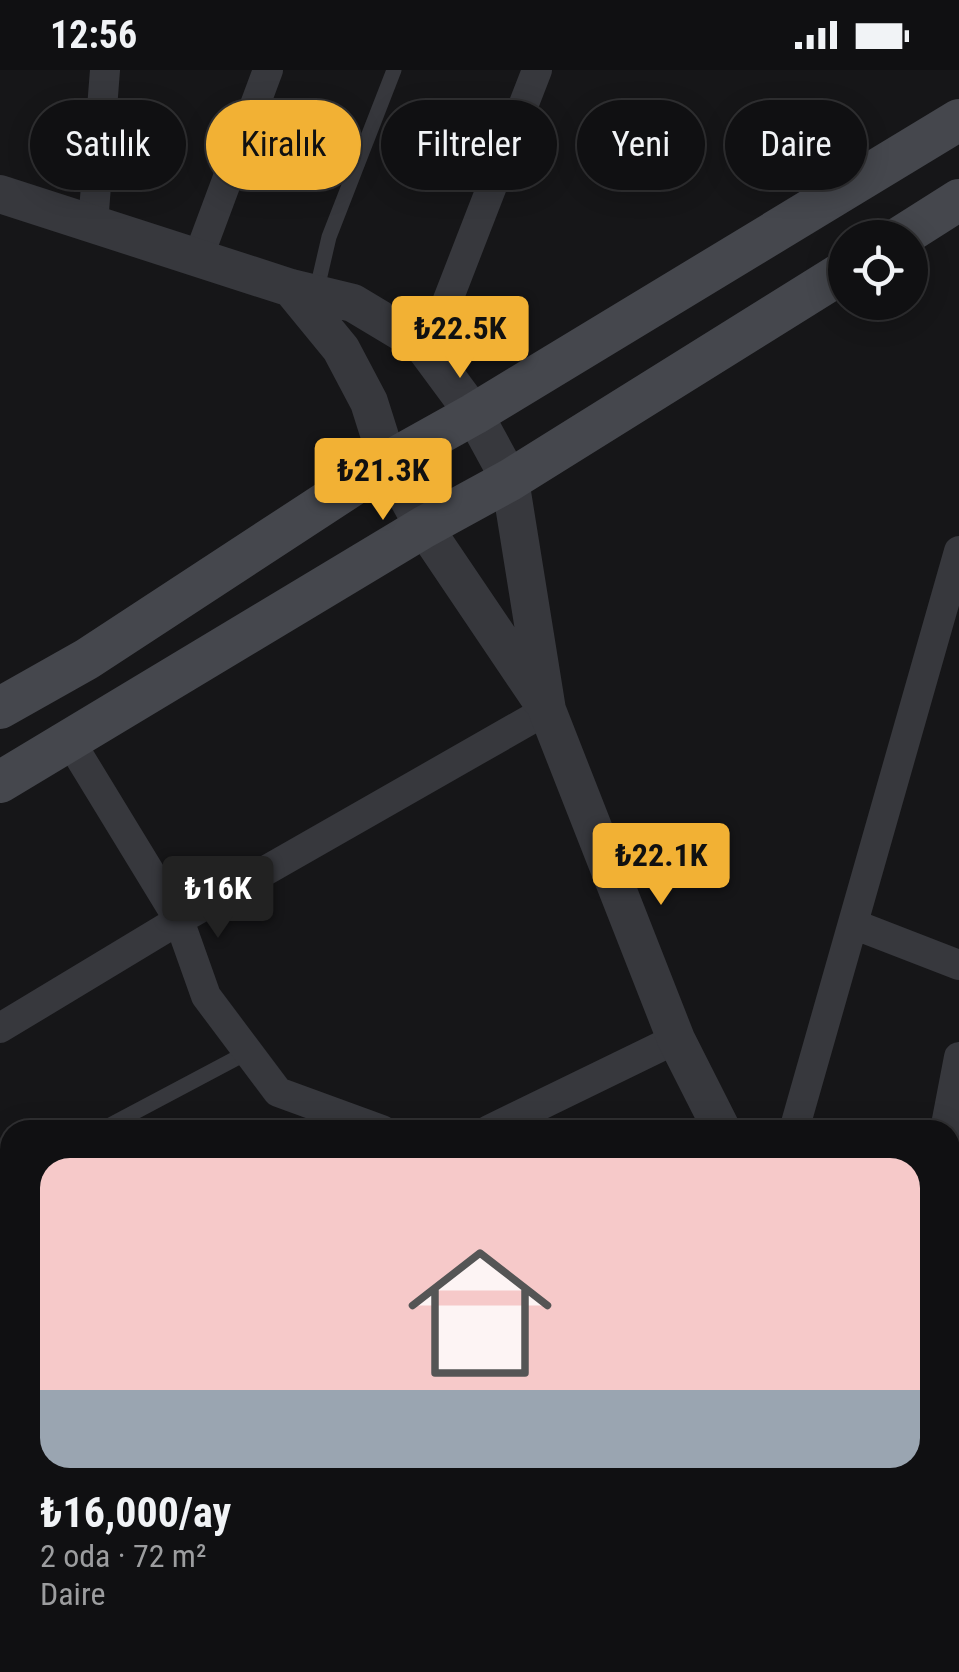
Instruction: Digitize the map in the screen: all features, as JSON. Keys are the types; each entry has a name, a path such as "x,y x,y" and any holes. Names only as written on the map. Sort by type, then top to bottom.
{"main road":[{"path":"0,708 86,659 388,462 474,414 959,120"},
{"path":"927,220 959,200"},
{"path":"0,782 424,527 510,480 828,282"}],"street":[{"path":"94,224 105,70"},
{"path":"198,258 268,70"},
{"path":"422,345 444,310 537,70"},
{"path":"0,194 354,303 422,345 474,414 510,480 547,710 676,1039 717,1120"},
{"path":"303,290 369,402 388,462 424,527 547,710"},
{"path":"797,1120 853,924 950,616 959,552"},
{"path":"0,1028 179,920 547,710"},
{"path":"68,738 179,920 206,996 278,1092 355,1120"},
{"path":"853,924 959,965"},
{"path":"510,1120 676,1039"},
{"path":"946,1120 959,1058"}],"lane":[{"path":"303,290 329,237 394,70"},
{"path":"120,1120 248,1052"}]}
